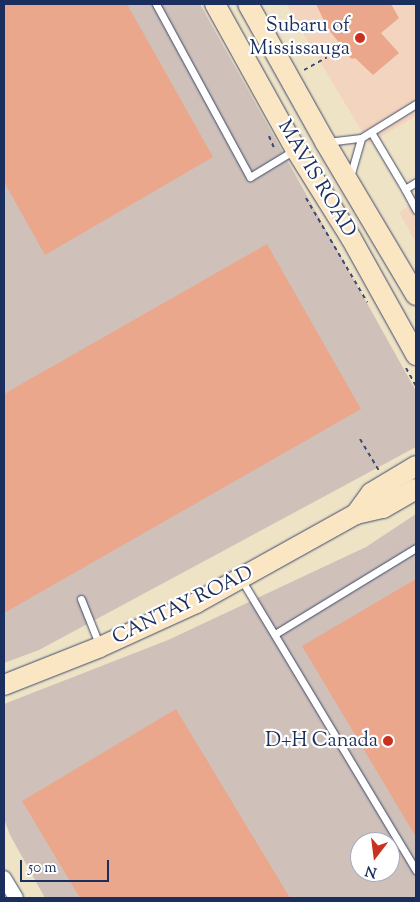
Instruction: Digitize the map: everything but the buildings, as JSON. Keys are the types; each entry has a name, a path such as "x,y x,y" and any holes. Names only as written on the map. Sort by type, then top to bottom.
{"main road":[{"name":"MAVIS ROAD","path":"215,4 296,150 351,238 409,358"},
{"name":"MAVIS ROAD","path":"248,4 324,142 416,295"},
{"name":"CANTAY ROAD","path":"356,514 371,493 416,466"},
{"name":"CANTAY ROAD","path":"4,686 100,647 196,603 356,514 383,508 416,489"}],"street":[{"path":"4,878 16,898"}],"lane":[{"path":"156,4 250,177 296,150"},
{"path":"324,142 360,138 416,104"},
{"path":"371,132 416,210"},
{"path":"348,181 360,138"},
{"path":"405,189 416,182"},
{"path":"275,634 416,548"},
{"path":"240,578 416,870"},
{"path":"81,599 100,647"}],"path":[{"path":"302,71 327,57"},
{"path":"303,193 367,302"},
{"path":"409,358 416,386"},
{"path":"360,439 379,471"}],"shaded area":[{"path":"4,4 200,4 416,391 416,447 39,650 4,663"},
{"path":"286,4 416,4 416,116 369,144"},
{"path":"416,202 416,243 399,212"},
{"path":"416,514 416,898 45,898 10,835 4,819 4,704 168,640 366,547"}],"place":[{"name":"Subaru of Mississauga","path":"360,38"},
{"name":"D+H Canada","path":"388,741"}]}
